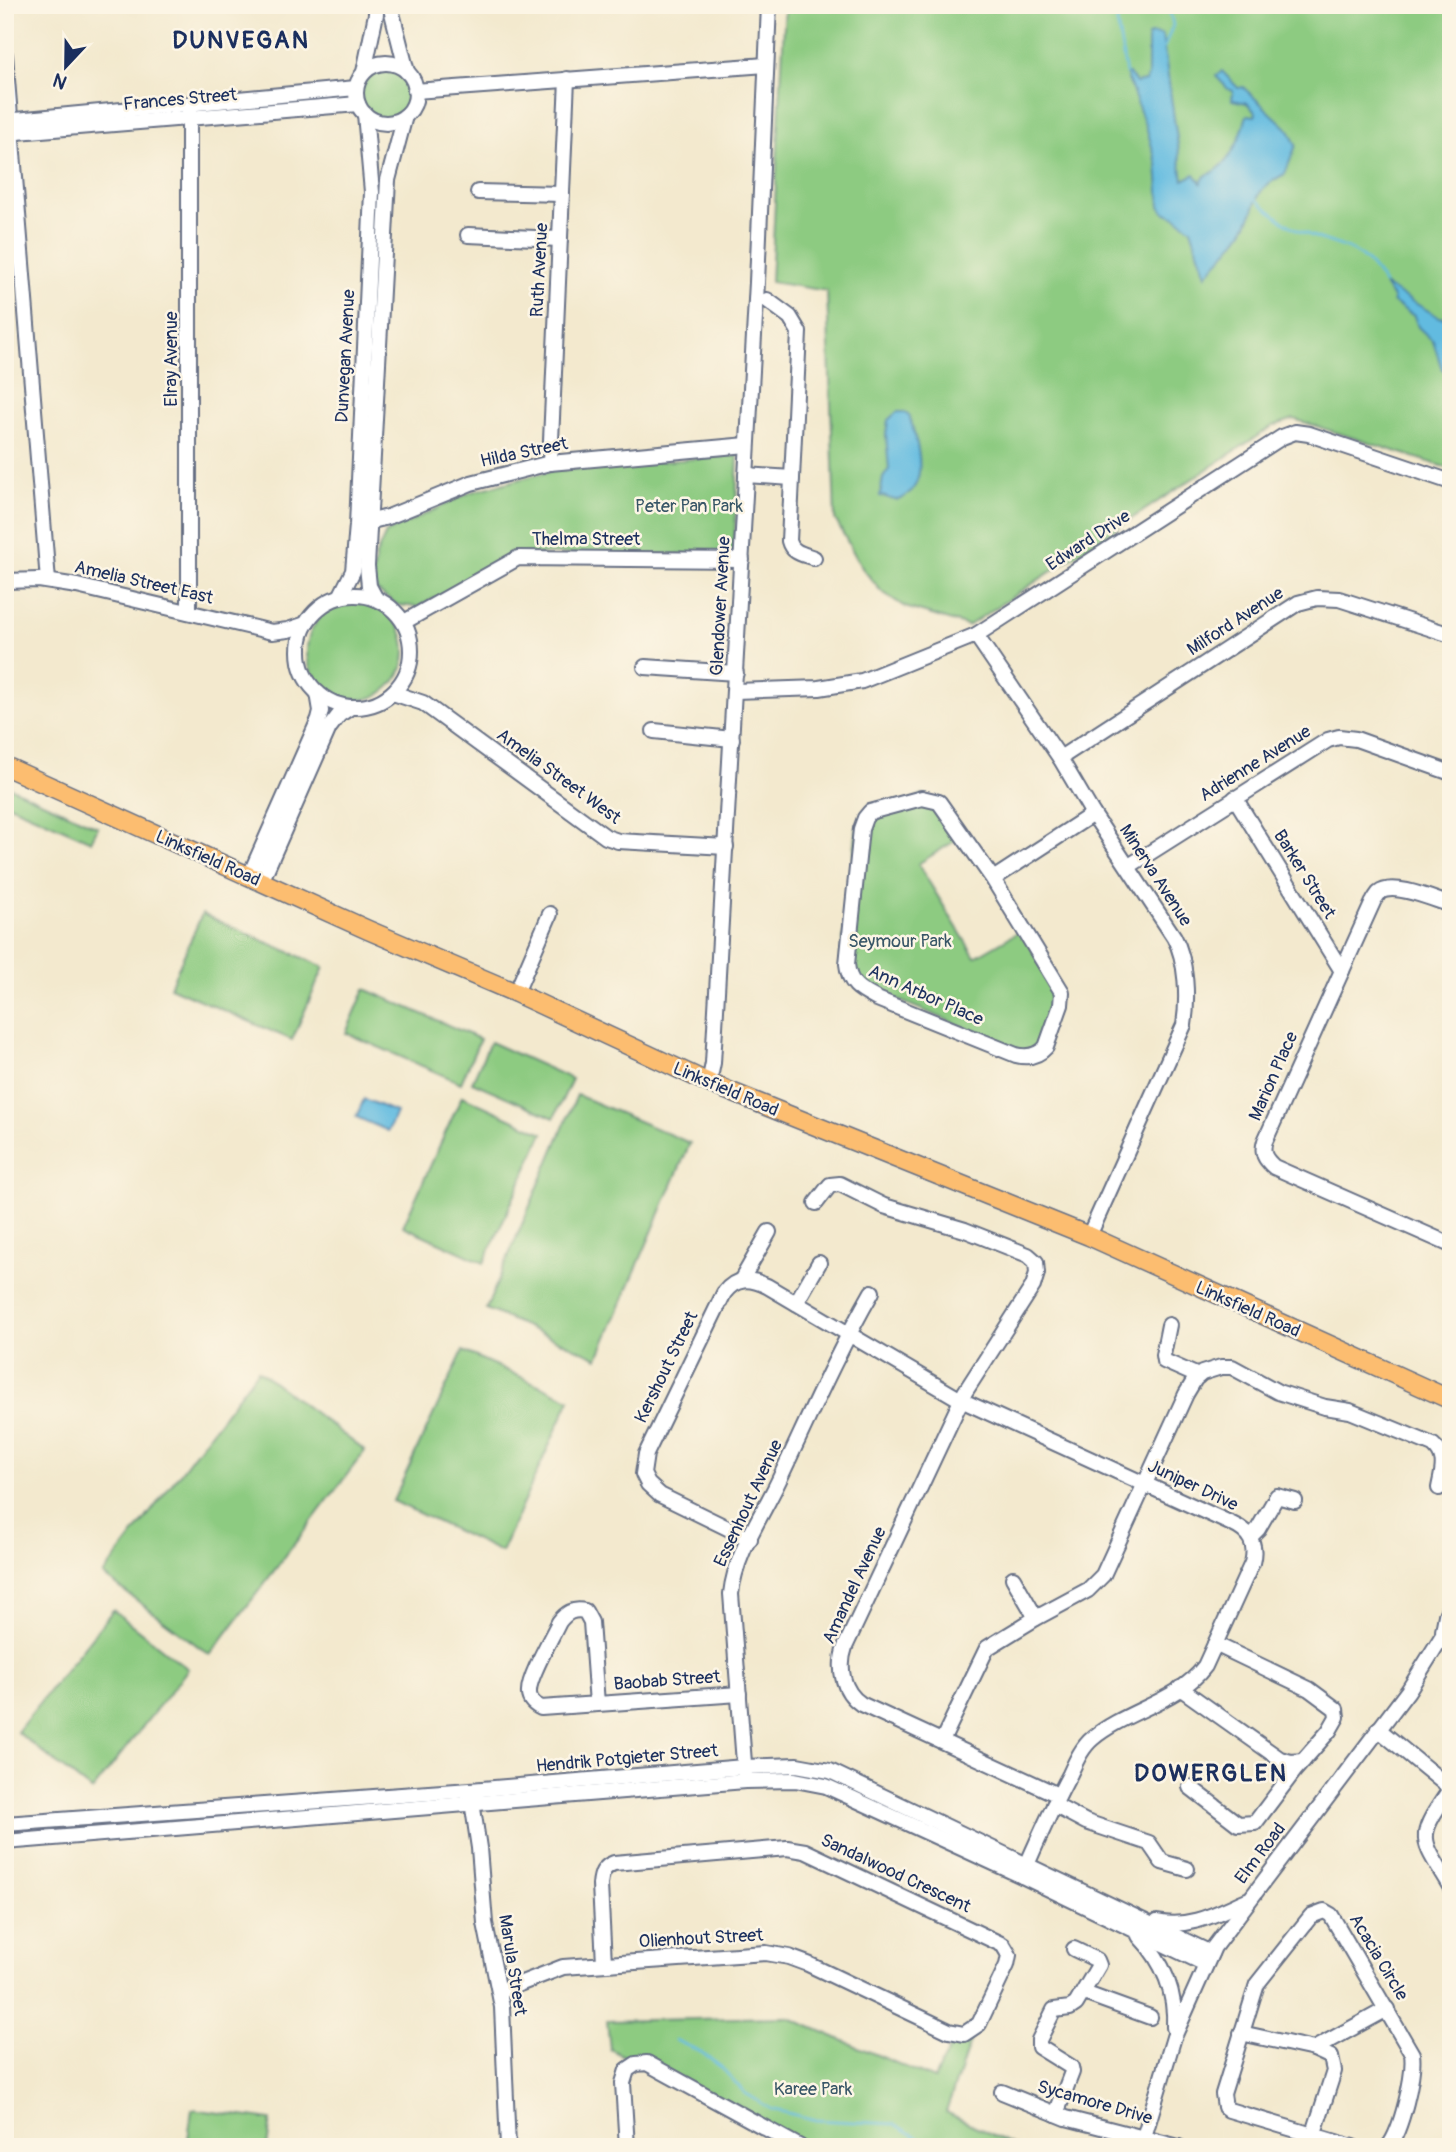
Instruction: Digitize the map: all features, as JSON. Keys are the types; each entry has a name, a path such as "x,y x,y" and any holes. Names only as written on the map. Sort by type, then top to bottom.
{"main road":[{"name":"Linksfield Road","path":"5,766 516,993 709,1083 1088,1236 1451,1400"}],"street":[{"name":"Glendower Avenue","path":"709,1083 713,1063 736,673 769,5"},
{"path":"383,9 415,91 415,101 405,116 397,121 380,122 361,109 356,88 364,72 383,9"},
{"path":"5,55 8,127 48,581"},
{"path":"364,72 372,66 390,64 407,72"},
{"path":"415,91 766,65"},
{"name":"Ruth Avenue","path":"550,463 568,79"},
{"name":"Frances Street","path":"8,127 189,111 356,88"},
{"name":"Frances Street","path":"189,111 361,109"},
{"name":"Dunvegan Avenue","path":"361,109 373,178 377,247"},
{"name":"Elray Avenue","path":"189,111 189,612"},
{"name":"Dunvegan Avenue","path":"376,599 368,581 363,524 377,247 388,180 405,116"},
{"path":"373,178 388,180"},
{"path":"478,192 562,194"},
{"path":"468,235 560,239"},
{"path":"767,300 790,317 799,331 790,544 797,553 814,558"},
{"name":"Edward Drive","path":"734,691 819,688 862,681 976,635 1282,437 1295,432 1309,434 1451,482"},
{"name":"Hilda Street","path":"363,524 471,483 550,463 747,445"},
{"path":"746,475 792,478"},
{"name":"Dunvegan Avenue","path":"340,597 353,571 363,524"},
{"name":"Thelma Street","path":"404,622 518,558 742,560"},
{"name":"Amelia Street East","path":"5,581 48,581 272,632 306,624"},
{"path":"360,595 376,599 391,608 404,622 410,637 412,653 407,672 393,693 373,704 351,707 330,701 318,693 302,668 299,652 301,635 306,624 317,610 340,597 360,595"},
{"name":"Milford Avenue","path":"1060,758 1298,603 1317,597 1339,598 1451,635"},
{"name":"Amelia Street East","path":"272,632 299,652"},
{"name":"Minerva Avenue","path":"976,635 1060,758 1093,814 1178,944 1187,1010 1184,1026 1088,1236"},
{"path":"645,667 736,673"},
{"name":"Amelia Street West","path":"407,672 423,703"},
{"path":"255,879 295,788 319,719 321,711 318,693"},
{"name":"Amelia Street West","path":"393,693 423,703 606,837 618,841 726,847"},
{"path":"295,788 331,724 351,707"},
{"path":"654,731 732,739"},
{"name":"Adrienne Avenue","path":"1129,866 1328,740 1339,737 1356,739 1451,773"},
{"name":"Ann Arbor Place","path":"922,798 939,802 993,879 1062,992 1061,1005 1046,1047 1031,1056 1019,1056 877,999 859,990 848,975 846,964 861,828 870,812 922,798"},
{"name":"Barker Street","path":"1235,798 1342,971"},
{"path":"993,879 1093,814"},
{"name":"Marion Place","path":"1451,905 1397,888 1379,893 1265,1141 1264,1155 1274,1167 1451,1245"},
{"path":"516,993 550,914"},
{"name":"Amandel Avenue","path":"816,1203 830,1185 840,1184 884,1206 965,1230 1034,1258 1038,1266 1033,1286 1005,1326 961,1400 845,1647 840,1662 847,1687 857,1701 1056,1800 1086,1822 1143,1840 1153,1847 1161,1863 1187,1869"},
{"path":"769,1232 742,1279 760,1283 847,1335"},
{"path":"796,1303 819,1263"},
{"name":"Kershout Street","path":"742,1279 732,1283 724,1293 658,1427 643,1465 643,1474 648,1484 660,1495 750,1539"},
{"name":"Essenhout Avenue","path":"745,1774 731,1594 735,1572 847,1335 872,1292"},
{"path":"1169,1325 1164,1361 1198,1376"},
{"name":"Juniper Drive","path":"847,1335 961,1400 1242,1529 1250,1537"},
{"path":"942,1741 987,1648 1098,1582 1183,1399 1198,1376 1221,1367 1232,1367 1278,1392 1325,1407 1350,1411 1433,1445 1441,1452 1443,1459 1439,1488"},
{"path":"1024,1870 1056,1800 1087,1743 1180,1688 1200,1672 1252,1563 1255,1551 1250,1537 1258,1529 1277,1496 1295,1501"},
{"path":"1013,1578 1036,1618"},
{"name":"Elm Road","path":"1140,2143 1150,2119 1174,2037 1208,1959 1250,1898 1408,1691 1442,1636 1451,1604"},
{"name":"Baobab Street","path":"597,1704 591,1622 585,1611 573,1610 559,1622 529,1687 529,1696 534,1704 541,1708 739,1694"},
{"path":"1442,1636 1451,1622"},
{"path":"1190,1787 1238,1824 1255,1823 1335,1723 1336,1709 1309,1689 1215,1644"},
{"path":"1180,1688 1280,1759 1303,1761"},
{"path":"1378,1729 1451,1788 1428,1823 1425,1837 1427,1848 1451,1888"},
{"path":"1280,1759 1286,1769 1286,1781"},
{"name":"Hendrik Potgieter Street","path":"5,1842 450,1806 471,1797 498,1802 745,1774 797,1765 830,1771 1024,1870 1208,1959"},
{"name":"Hendrik Potgieter Street","path":"5,1824 471,1797 745,1774"},
{"name":"Marula Street","path":"471,1797 485,1923 501,1991 508,2147"},
{"path":"450,1806 475,1825 498,1802"},
{"path":"132,1815 135,1831"},
{"name":"Sandalwood Crescent","path":"604,1963 600,1885 602,1872 608,1866 614,1863 798,1849 875,1882 1006,1948 1009,1955 1007,1965 985,2013 974,2029"},
{"path":"1132,1923 1191,1923 1211,1917 1250,1898"},
{"name":"Acacia Circle","path":"1353,2147 1328,2144 1313,2136 1240,2114 1226,2107 1223,2094 1257,1984 1311,1916 1324,1911 1331,1915 1412,2054 1414,2067 1395,2138 1388,2147"},
{"path":"1132,1923 1161,1964 1167,1978 1174,2003 1174,2037"},
{"path":"1056,2114 1072,2067 1044,2051 1038,2043 1054,2010 1073,2006 1084,1993 1099,1961 1074,1948"},
{"name":"Olienhout Street","path":"501,1991 556,1969 604,1963 753,1953 776,1954 808,1965 954,2033 964,2034 974,2029"},
{"path":"1084,1993 1150,2017"},
{"path":"1314,2049 1387,2009"},
{"path":"1241,2033 1314,2049 1331,2057 1334,2071 1313,2136"},
{"path":"627,2147 624,2078 631,2066 643,2063 800,2147"},
{"name":"Sycamore Drive","path":"1002,2092 1056,2114 1123,2131 1140,2143 1179,2147"},
{"path":"1123,2131 1150,2119"}],"green space":[{"path":"785,5 1451,5 1451,469 1294,419 1273,426 968,626 905,607 881,591 862,568 835,519 827,291 771,282"},
{"path":"385,71 402,78 409,95 402,112 385,119 368,112 361,95 368,78"},
{"name":"Peter Pan Park","path":"738,455 734,554 519,554 418,607 398,605 377,591 372,579 376,555 386,533 471,492 551,471"},
{"path":"356,602 375,606 391,616 401,632 405,651 401,670 391,686 375,696 356,700 337,696 321,686 311,670 307,651 311,632 321,616 337,606"},
{"path":"5,785 98,827 91,841 5,803"},
{"name":"Seymour Park","path":"923,794 964,835 918,864 975,957 1020,931 1059,992 1039,1050 1030,1054 854,982 841,960 857,826"},
{"path":"202,914 324,967 292,1040 170,987"},
{"path":"365,989 480,1039 461,1083 346,1033"},
{"path":"490,1042 572,1079 554,1118 472,1082"},
{"path":"577,1095 690,1143 598,1358 486,1309"},
{"path":"462,1096 543,1133 484,1263 403,1226"},
{"path":"463,1351 570,1399 501,1552 393,1501"},
{"path":"258,1370 365,1451 210,1655 103,1575"},
{"path":"113,1610 188,1669 92,1791 17,1732"},
{"name":"Karee Park","path":"787,2017 934,2079 955,2036 974,2030 946,2112 1017,2147 802,2147 610,2049 607,2021"},
{"path":"192,2109 271,2120 267,2147 187,2147"}],"water":[{"path":"1162,35 1183,180 1195,174 1201,183 1205,176 1221,166 1233,151 1247,115 1255,116 1256,113 1247,103 1232,100 1233,91 1216,76 1222,71 1238,88 1243,87 1289,130 1296,145 1285,174 1262,189 1243,231 1206,275 1191,229 1176,217 1164,212 1160,206 1157,164 1126,74 1136,83 1145,81 1148,76 1148,36"},
{"path":"1384,285 1439,317 1451,319 1451,375 1442,369 1433,341 1418,327 1414,316 1393,302 1394,299"},
{"path":"897,412 909,415 917,446 919,469 913,489 905,497 896,500 880,496 883,478 889,469 886,435 888,420"},
{"path":"364,1099 396,1112 388,1131 356,1117"}],"waterway":[{"path":"1114,5 1126,74"},
{"path":"1164,48 1173,25 1168,5"},
{"path":"1256,199 1294,228 1357,253 1375,270 1384,284"},
{"path":"675,2040 701,2052 721,2067 745,2093 771,2109 816,2120 895,2124 934,2147"}],"district":[{"name":"DUNVEGAN","path":"241,40"},
{"name":"DOWERGLEN","path":"1211,1773"}]}
